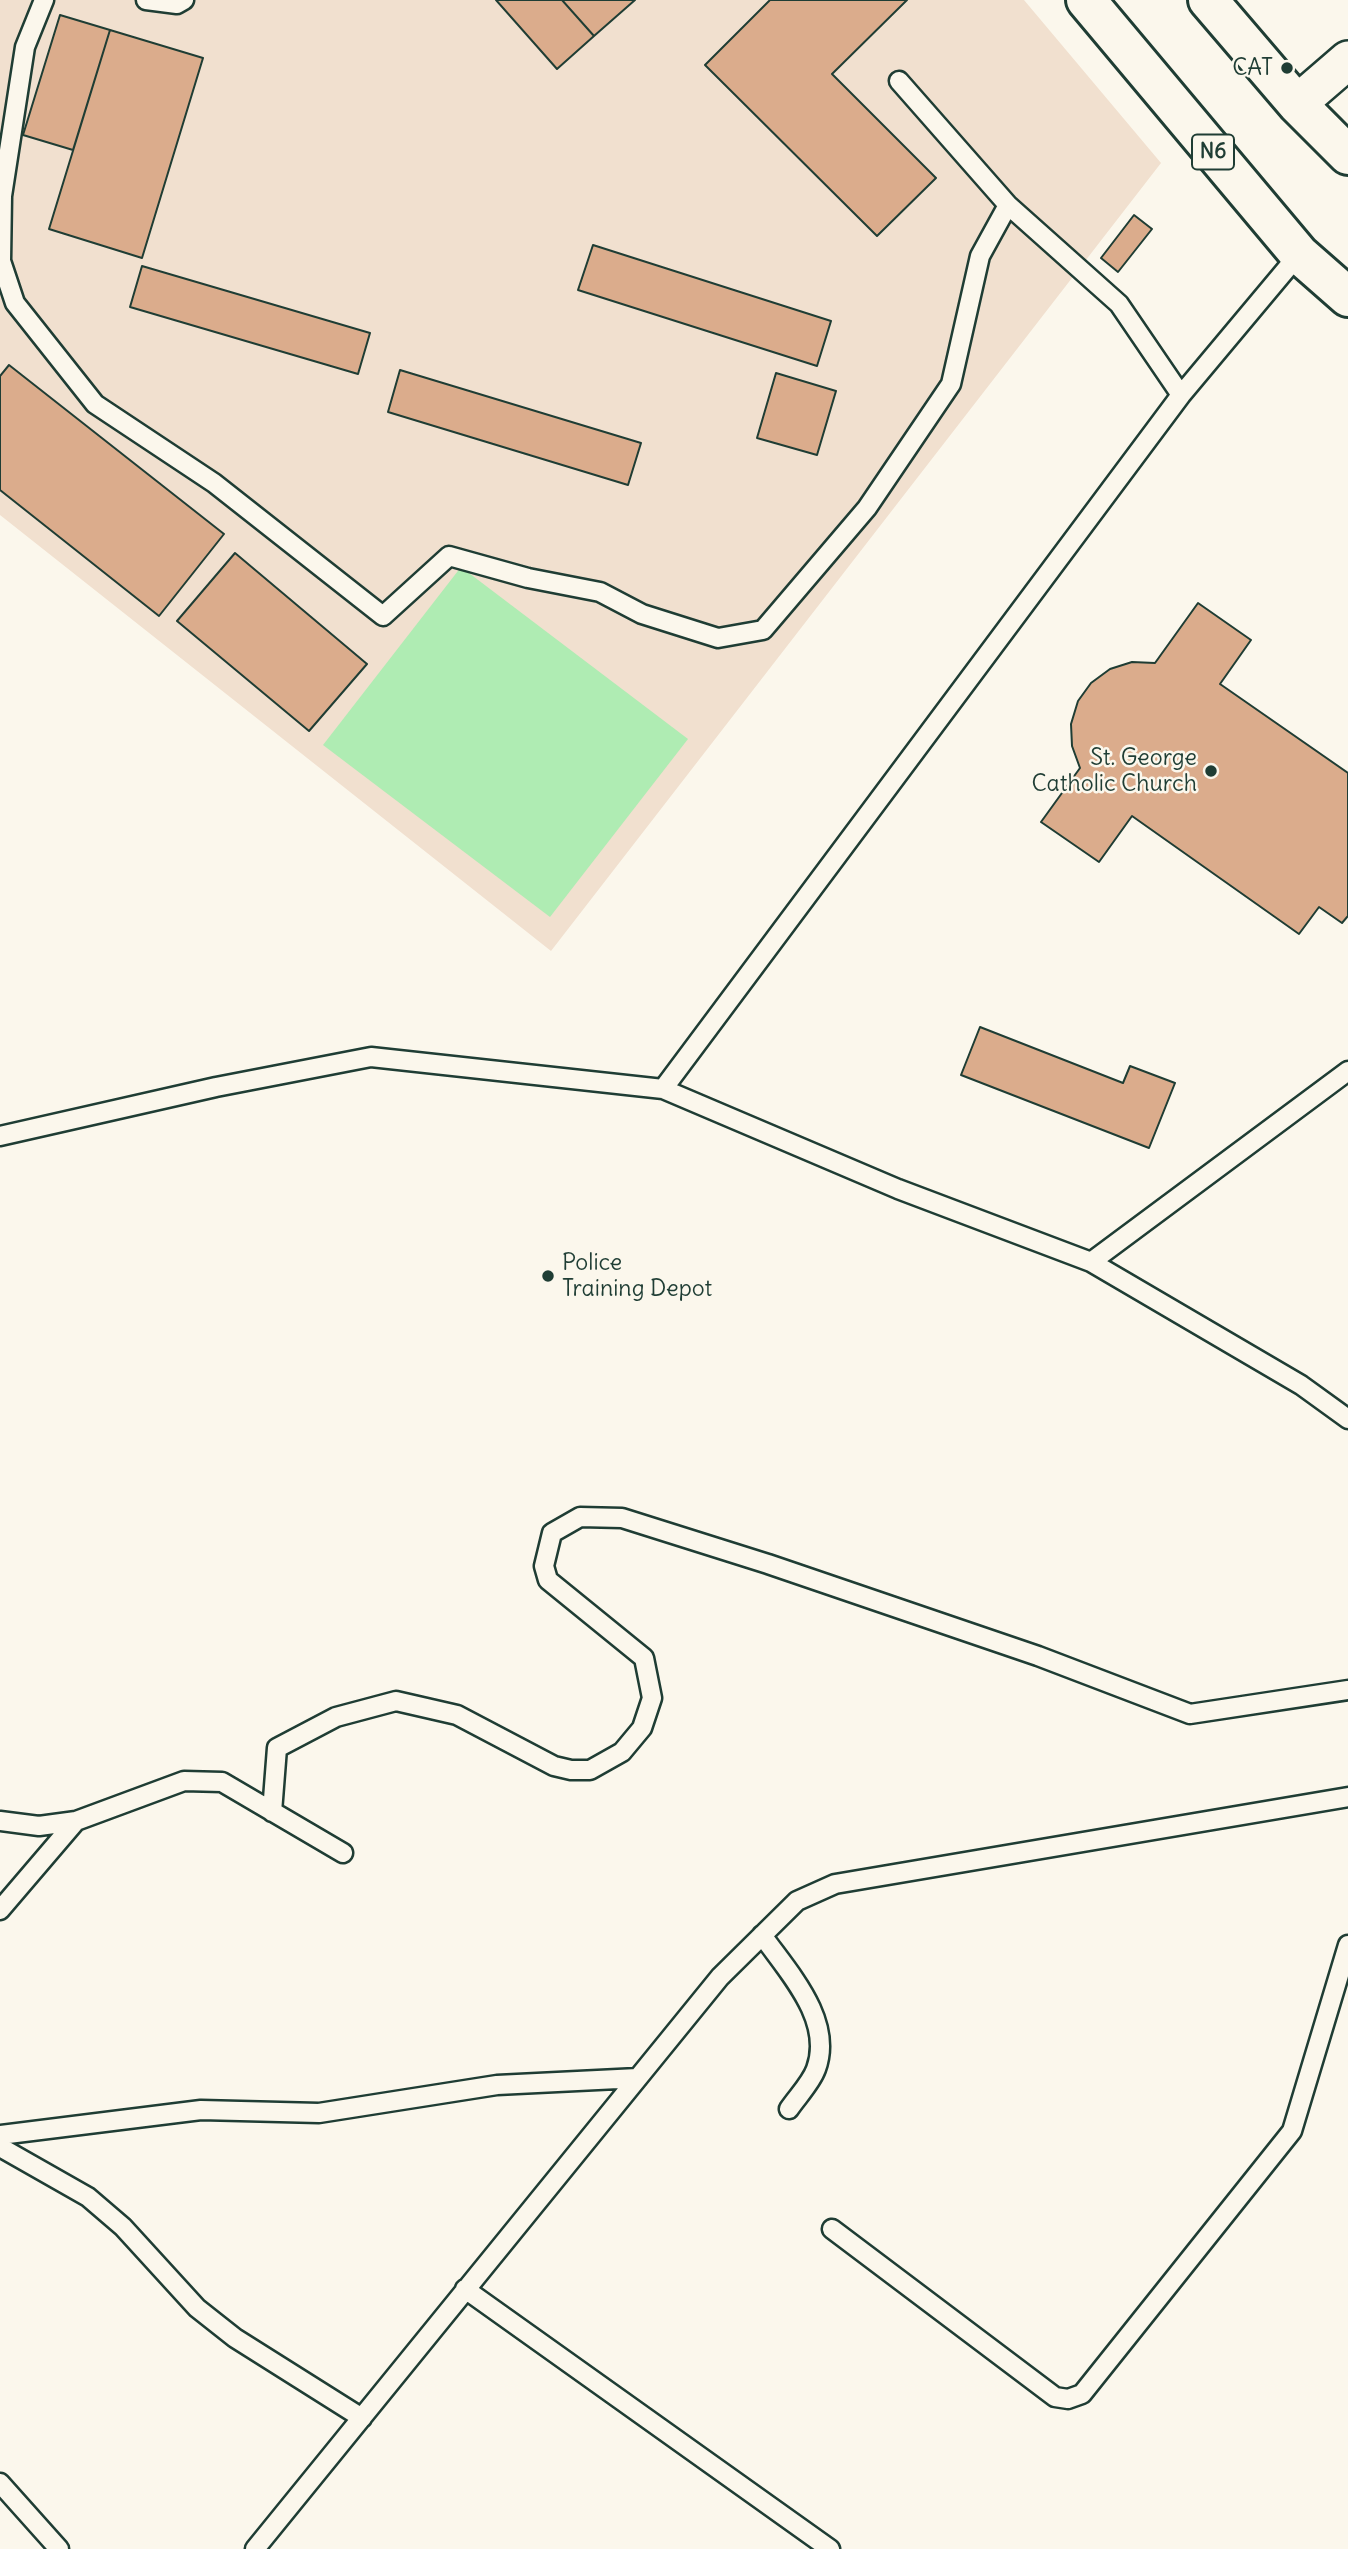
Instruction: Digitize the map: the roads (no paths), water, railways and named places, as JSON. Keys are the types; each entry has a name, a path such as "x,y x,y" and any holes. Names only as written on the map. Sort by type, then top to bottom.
{"highway":[{"name":"N6","path":"1086,0 1299,254 1348,296"},
{"path":"1208,0 1297,104 1348,155"}],"street":[{"path":"1297,104 1348,60"}],"lane":[{"path":"44,0 25,47 2,196 1,261 15,303 95,404 214,482 383,616 449,556 528,578 600,592 642,614 718,638 763,630 867,508 951,384 980,256 1007,205"},
{"path":"148,0 177,4 184,0"},
{"path":"899,81 1007,205 1119,304 1181,395"},
{"path":"663,1089 1181,395 1299,254"},
{"path":"0,1136 216,1087 371,1057 663,1089 898,1189 1091,1262 1301,1385 1348,1419"},
{"path":"1091,1262 1348,1071"},
{"path":"272,1812 276,1748 336,1717 396,1701 457,1715 554,1766 571,1770 590,1770 622,1752 642,1728 652,1698 644,1658 548,1580 544,1566 552,1533 580,1517 622,1518 768,1564 1038,1656 1190,1714 1348,1690"},
{"path":"0,1821 39,1826 76,1821 184,1781 222,1782 343,1853"},
{"path":"256,2549 720,1978 797,1901 835,1884 1348,1797"},
{"path":"0,1910 76,1821"},
{"path":"762,1935 807,2000 820,2035 816,2069 789,2109"},
{"path":"832,2229 1055,2397 1068,2399 1082,2394 1292,2131 1348,1945"},
{"path":"0,2135 201,2110 319,2113 497,2085 638,2078"},
{"path":"0,2147 88,2197 123,2227 197,2308 235,2338 362,2418"},
{"path":"465,2289 830,2549"},
{"path":"0,2483 59,2549"}],"place":[{"name":"CAT","path":"1287,68"},
{"name":"St. George Catholic Church","path":"1211,771"},
{"name":"Police Training Depot","path":"548,1276"}]}
